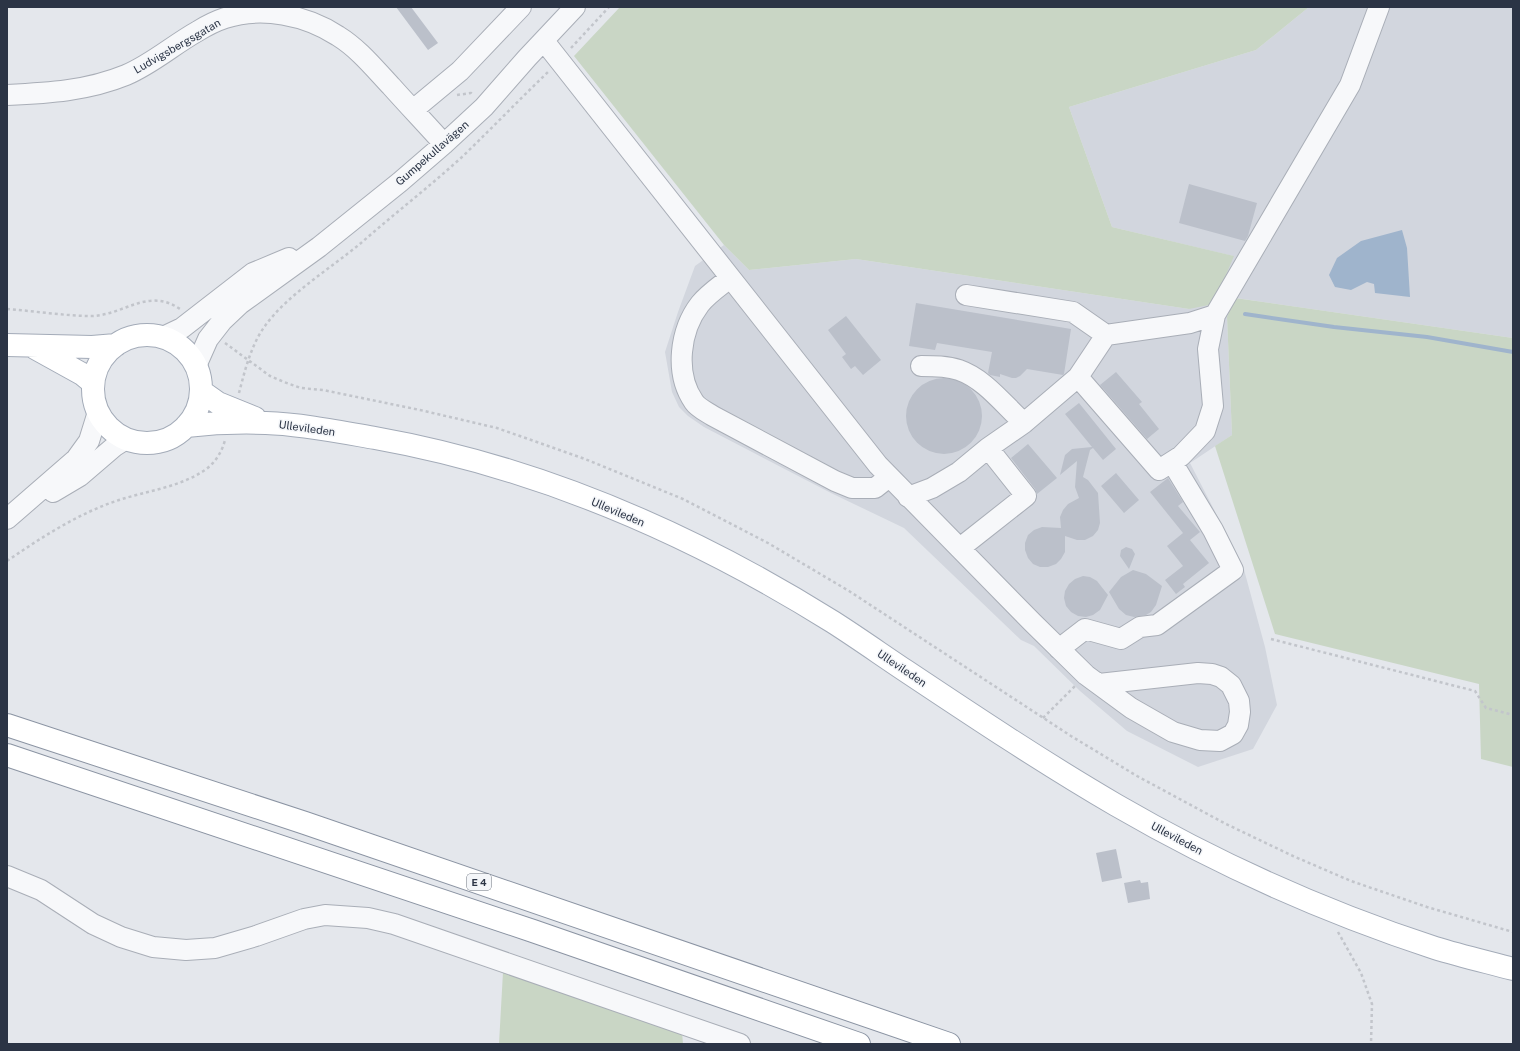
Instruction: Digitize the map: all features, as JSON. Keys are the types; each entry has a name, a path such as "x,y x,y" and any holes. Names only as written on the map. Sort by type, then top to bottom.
{"main road":[{"path":"144,335 163,337 180,346 196,366 200,379 201,391 197,410 186,426 178,433 158,442 148,443 126,439 110,428 98,412 94,398 93,383 95,374 100,362 109,351 124,340 144,335"},
{"path":"7,345 92,348 116,345"},
{"path":"32,347 82,374 93,383"},
{"name":"Ullevileden","path":"201,391 218,403 244,415 269,423"},
{"name":"Ullevileden","path":"186,426 213,423 269,423 334,431 408,444 488,464 569,491 670,533 754,576 833,622 1055,769 1120,807 1212,857 1360,922 1438,949 1513,969"},
{"name":"E 4","path":"7,725 327,830 949,1044"},
{"path":"7,755 533,931 859,1044"}],"street":[{"path":"413,110 460,71 521,7"},
{"name":"Gumpekullavägen","path":"196,366 208,339 222,321 246,299 324,243 400,182 440,140 484,107 575,7"},
{"path":"1078,377 1159,470 1181,456 1205,431 1212,406 1208,348 1216,315 1350,85 1379,7"},
{"name":"Ludvigsbergsgatan","path":"7,94 55,93 82,89 105,83 146,65 197,31 225,18 248,13 272,13 296,17 313,23 338,36 360,52 440,140"},
{"path":"544,41 854,436 908,497 1059,649 1092,680 1131,708 1174,732 1200,740 1220,742 1233,734 1238,726 1240,712 1239,701 1231,685 1221,677 1198,673 1092,680"},
{"name":"Gumpekullavägen","path":"163,337 182,328 253,273 324,243"},
{"path":"730,278 701,303 691,318 682,345 682,368 688,392 695,403 713,416 835,481 852,488 875,488 889,477"},
{"path":"966,295 1073,312 1106,335 1190,323 1216,315"},
{"path":"908,497 932,488 959,472 988,448 1024,424 1078,377 1106,335"},
{"path":"921,366 938,366 959,370 965,373 982,383 1024,424"},
{"path":"11,515 76,459 89,441 98,412"},
{"path":"11,515 80,476 115,446 126,439"},
{"path":"960,548 1026,496 988,448"},
{"path":"1059,649 1085,629 1121,639 1140,627 1157,625 1233,570 1213,530 1172,462"},
{"path":"7,876 41,890 93,924 121,937 153,947 186,950 215,948 304,920 325,915 347,916 394,924 740,1044"}],"path":[{"path":"238,394 255,342 277,311 298,292 359,245 461,157 559,61 609,7"},
{"path":"7,309 93,316 108,314 142,301 154,300 167,302 184,311"},
{"path":"219,339 270,376 301,388 323,390 497,428 585,459 683,499 768,543 849,591 1043,718 1137,776 1226,824 1293,856 1351,881 1427,907 1513,932"},
{"path":"7,561 35,542 82,516 118,500 175,484 206,469 216,459 223,446 227,433"},
{"path":"1271,639 1475,692 1486,708 1513,715"},
{"path":"1043,718 1092,680"},
{"path":"1324,907 1361,973 1372,1004 1371,1044"}],"shaded area":[{"path":"1309,7 1513,7 1513,338 1236,298 1227,317 1232,435 1190,463 1243,566 1265,647 1277,705 1253,749 1198,767 1127,731 1080,691 1034,646 1021,640 904,528 831,493 704,427 688,416 679,407 672,392 665,352 695,266 724,245 749,270 856,259 1189,309 1233,256 1112,227 1069,107 1256,50"}],"green space":[{"path":"620,7 1309,7 1256,50 1069,107 1112,227 1234,256 1220,289 1209,305 1189,309 856,259 749,270 724,245 574,56"},
{"path":"1235,298 1513,338 1513,767 1481,759 1479,684 1275,634 1215,446 1232,435 1227,317"},
{"path":"503,972 682,1032 683,1044 499,1044"}],"water":[{"path":"1402,230 1407,248 1410,297 1375,293 1374,284 1367,282 1351,290 1335,287 1329,275 1337,258 1361,241"}],"building":[{"path":"396,7 411,7 438,43 428,50"},
{"path":"1189,184 1257,203 1248,236 1245,241 1179,223"},
{"path":"916,303 1071,329 1064,374 1027,369 1016,378 1000,374 1000,377 990,375 988,373 992,352 937,343 935,350 909,346"},
{"path":"846,316 881,360 863,375 855,366 851,369 842,357 846,354 828,330"},
{"path":"1116,372 1142,402 1139,404 1159,429 1147,439 1100,385"},
{"path":"944,378 959,381 971,389 979,401 982,416 979,431 971,443 959,451 944,454 929,451 917,443 909,431 906,416 909,401 917,389 929,381"},
{"path":"1079,403 1116,449 1103,460 1093,448 1090,450 1083,477 1088,480 1098,493 1100,523 1098,530 1093,536 1085,540 1077,540 1065,536 1065,552 1061,559 1056,564 1048,567 1040,567 1033,564 1028,558 1025,550 1025,543 1028,535 1034,530 1042,527 1061,528 1060,517 1063,510 1068,504 1079,498 1075,487 1077,461 1060,475 1065,455 1072,449 1092,447 1065,414"},
{"path":"1028,444 1057,478 1037,494 1035,489 1011,458"},
{"path":"1116,473 1139,500 1124,513 1101,486"},
{"path":"1168,478 1183,502 1178,506 1200,532 1190,540 1209,563 1183,584 1185,587 1176,594 1165,580 1183,566 1167,546 1183,533 1150,492"},
{"path":"1126,547 1132,549 1135,554 1129,569 1120,556 1121,550"},
{"path":"1133,570 1146,574 1162,586 1156,605 1151,612 1146,615 1134,617 1126,615 1119,609 1109,592 1121,577"},
{"path":"1083,576 1090,577 1097,581 1108,595 1100,610 1093,615 1086,617 1078,616 1071,612 1066,606 1064,598 1065,591 1069,584 1075,579"},
{"path":"1116,849 1122,878 1102,882 1096,853"},
{"path":"1140,880 1141,883 1148,882 1150,899 1128,903 1124,883"}],"waterway":[{"path":"1245,314 1334,327 1427,337 1513,352"}]}
